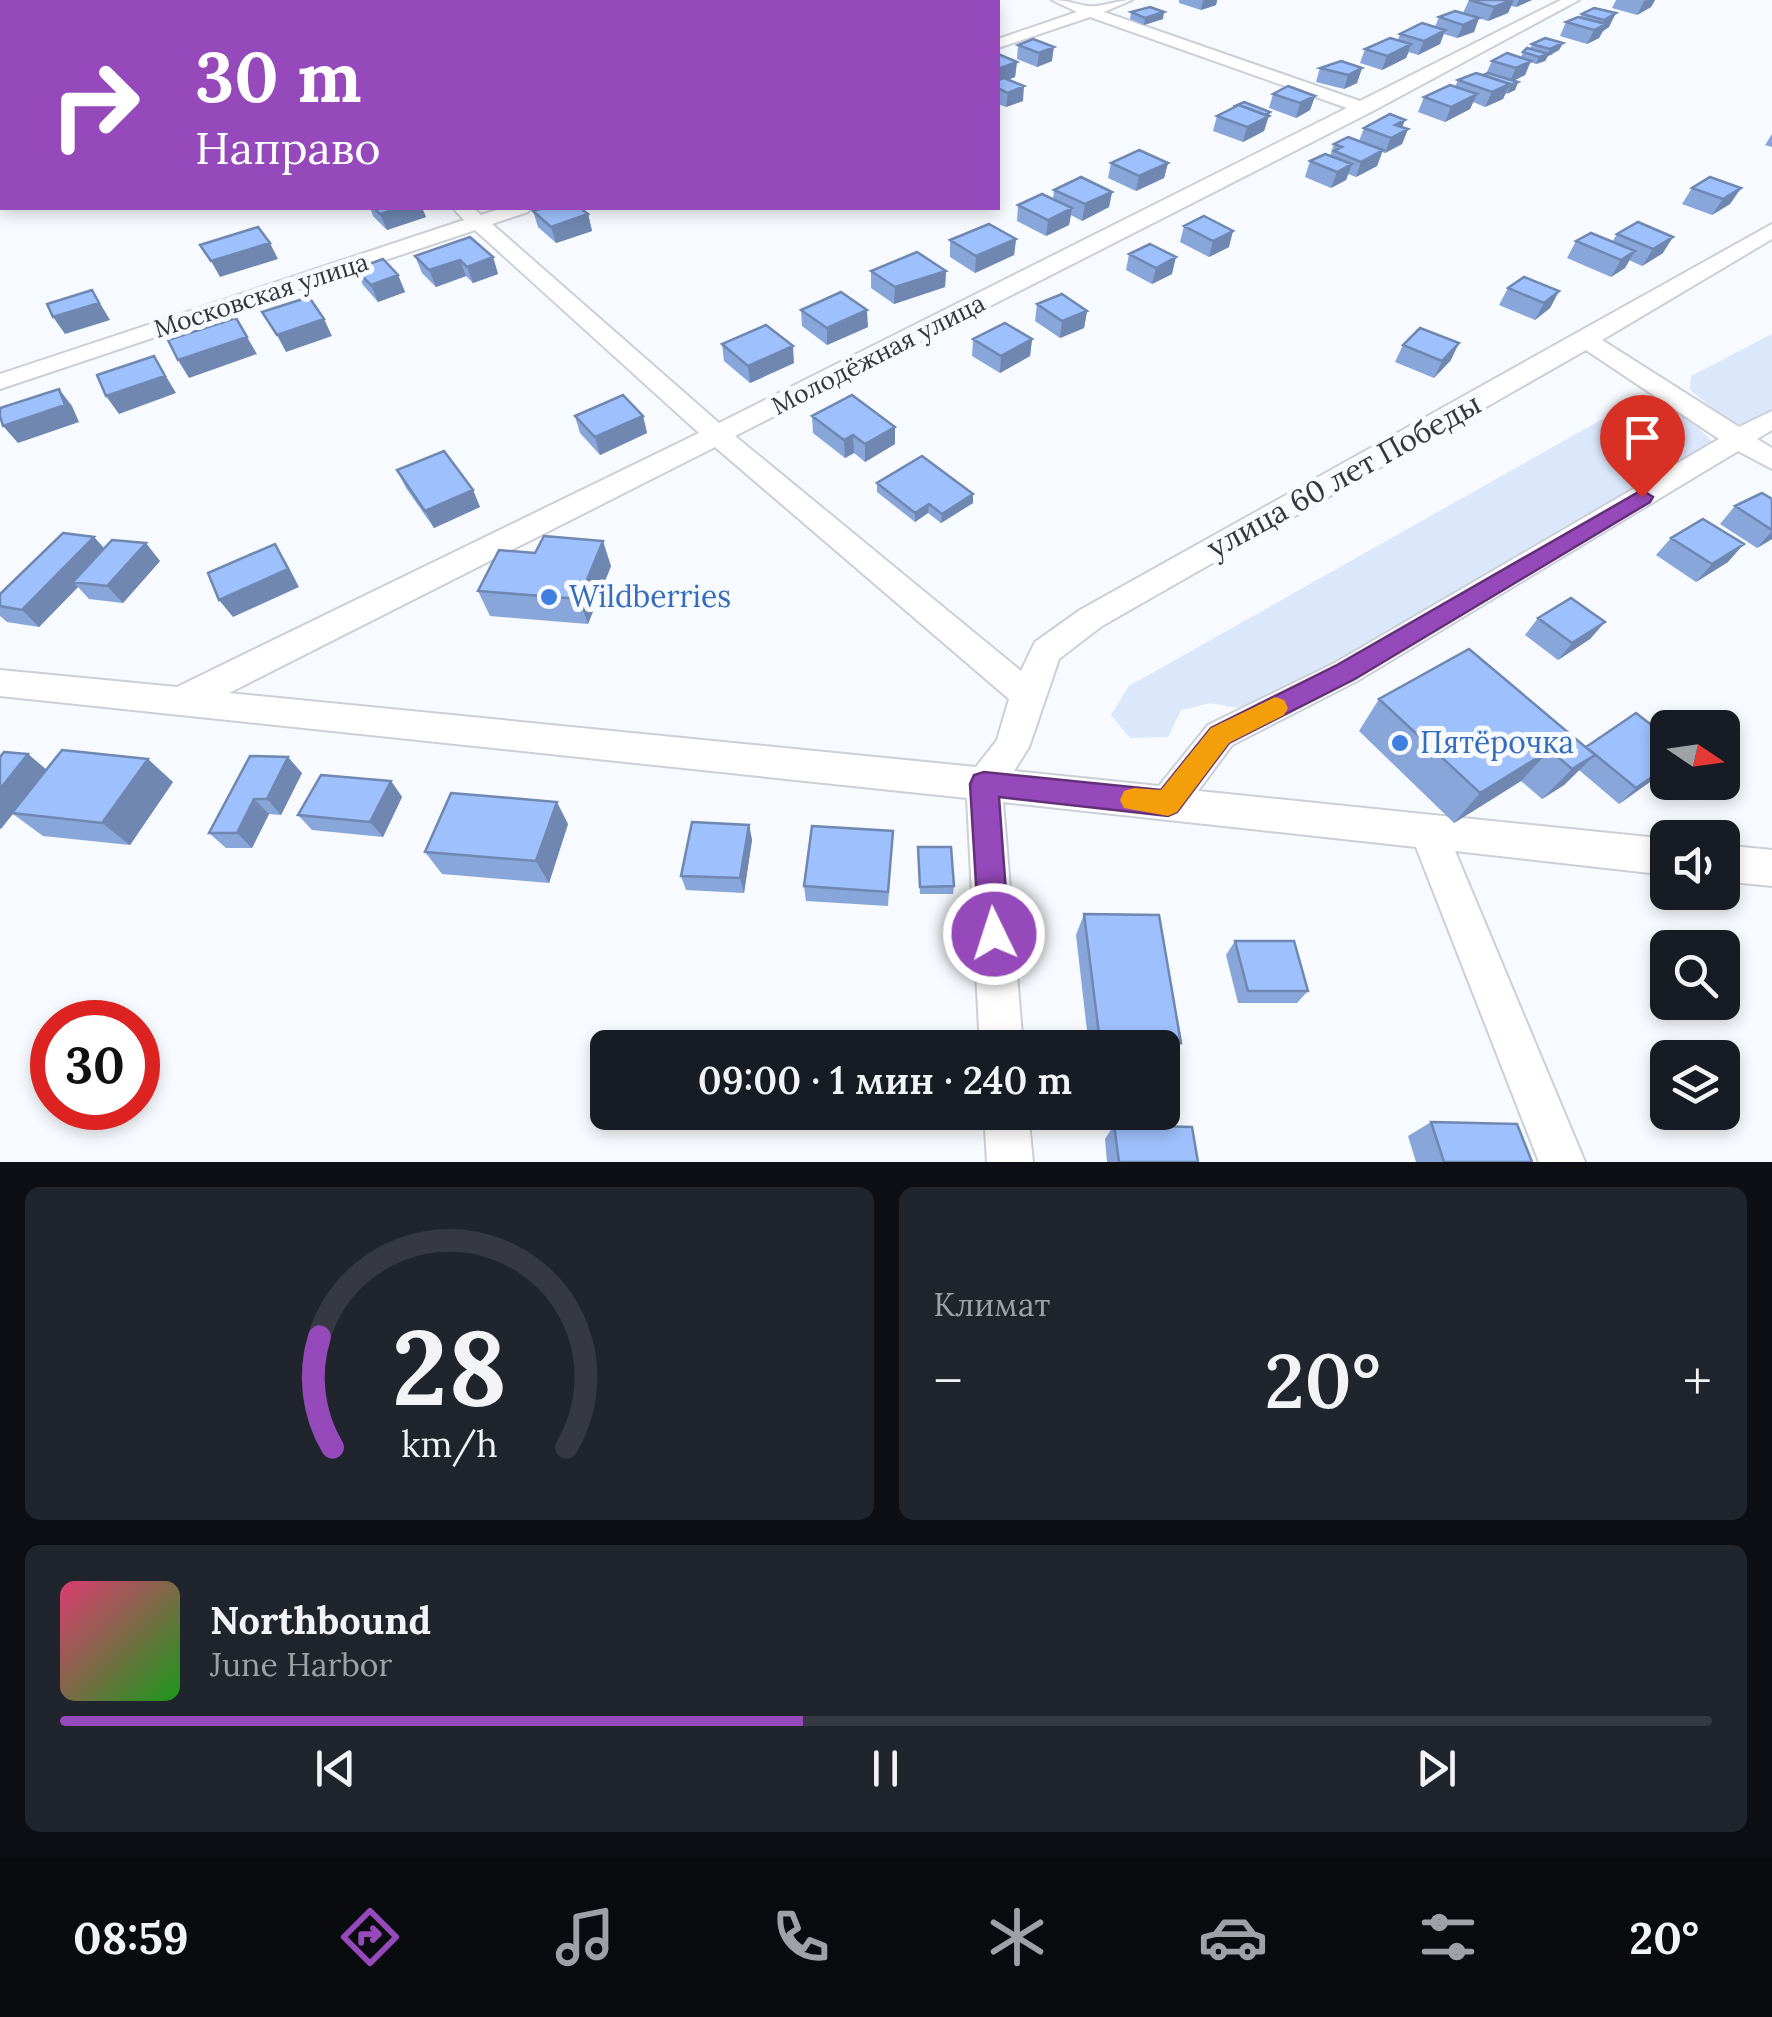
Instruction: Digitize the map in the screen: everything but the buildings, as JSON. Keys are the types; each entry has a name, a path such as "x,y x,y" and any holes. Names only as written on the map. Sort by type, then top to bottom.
{"street":[{"path":"1059,0 1365,108"},
{"path":"1000,43 1125,0"},
{"name":"Молодёжная улица","path":"181,701 718,435 1572,0"},
{"name":"Московская улица","path":"0,382 470,215 506,210"},
{"path":"470,215 718,435 1027,694"},
{"name":"улица 60 лет Победы","path":"984,784 1012,747 1027,694 1046,652 1091,618 1587,339 1772,230"},
{"path":"1587,339 1614,361 1772,460"},
{"path":"1168,803 1220,736 1346,672 1772,419"},
{"path":"0,683 1650,855"},
{"path":"984,784 1001,1030"},
{"path":"1428,831 1562,1162"},
{"path":"1740,864 1772,868"},
{"path":"1007,1130 1010,1162"}],"shaded area":[{"path":"1772,334 1772,409 1744,426 1725,418 1690,390 1691,376"},
{"path":"1631,403 1657,405 1676,412 1713,442 1255,711 1210,703 1181,710 1168,737 1130,738 1111,715 1129,686"}],"slow traffic":[{"path":"1134,800 1168,803 1220,736 1275,708"}],"place":[{"name":"Wildberries","path":"549,597"},
{"name":"Пятёрочка","path":"1400,743"}],"route":[{"path":"994,934 984,784 1168,803 1220,736 1346,672 1642,497"}]}
